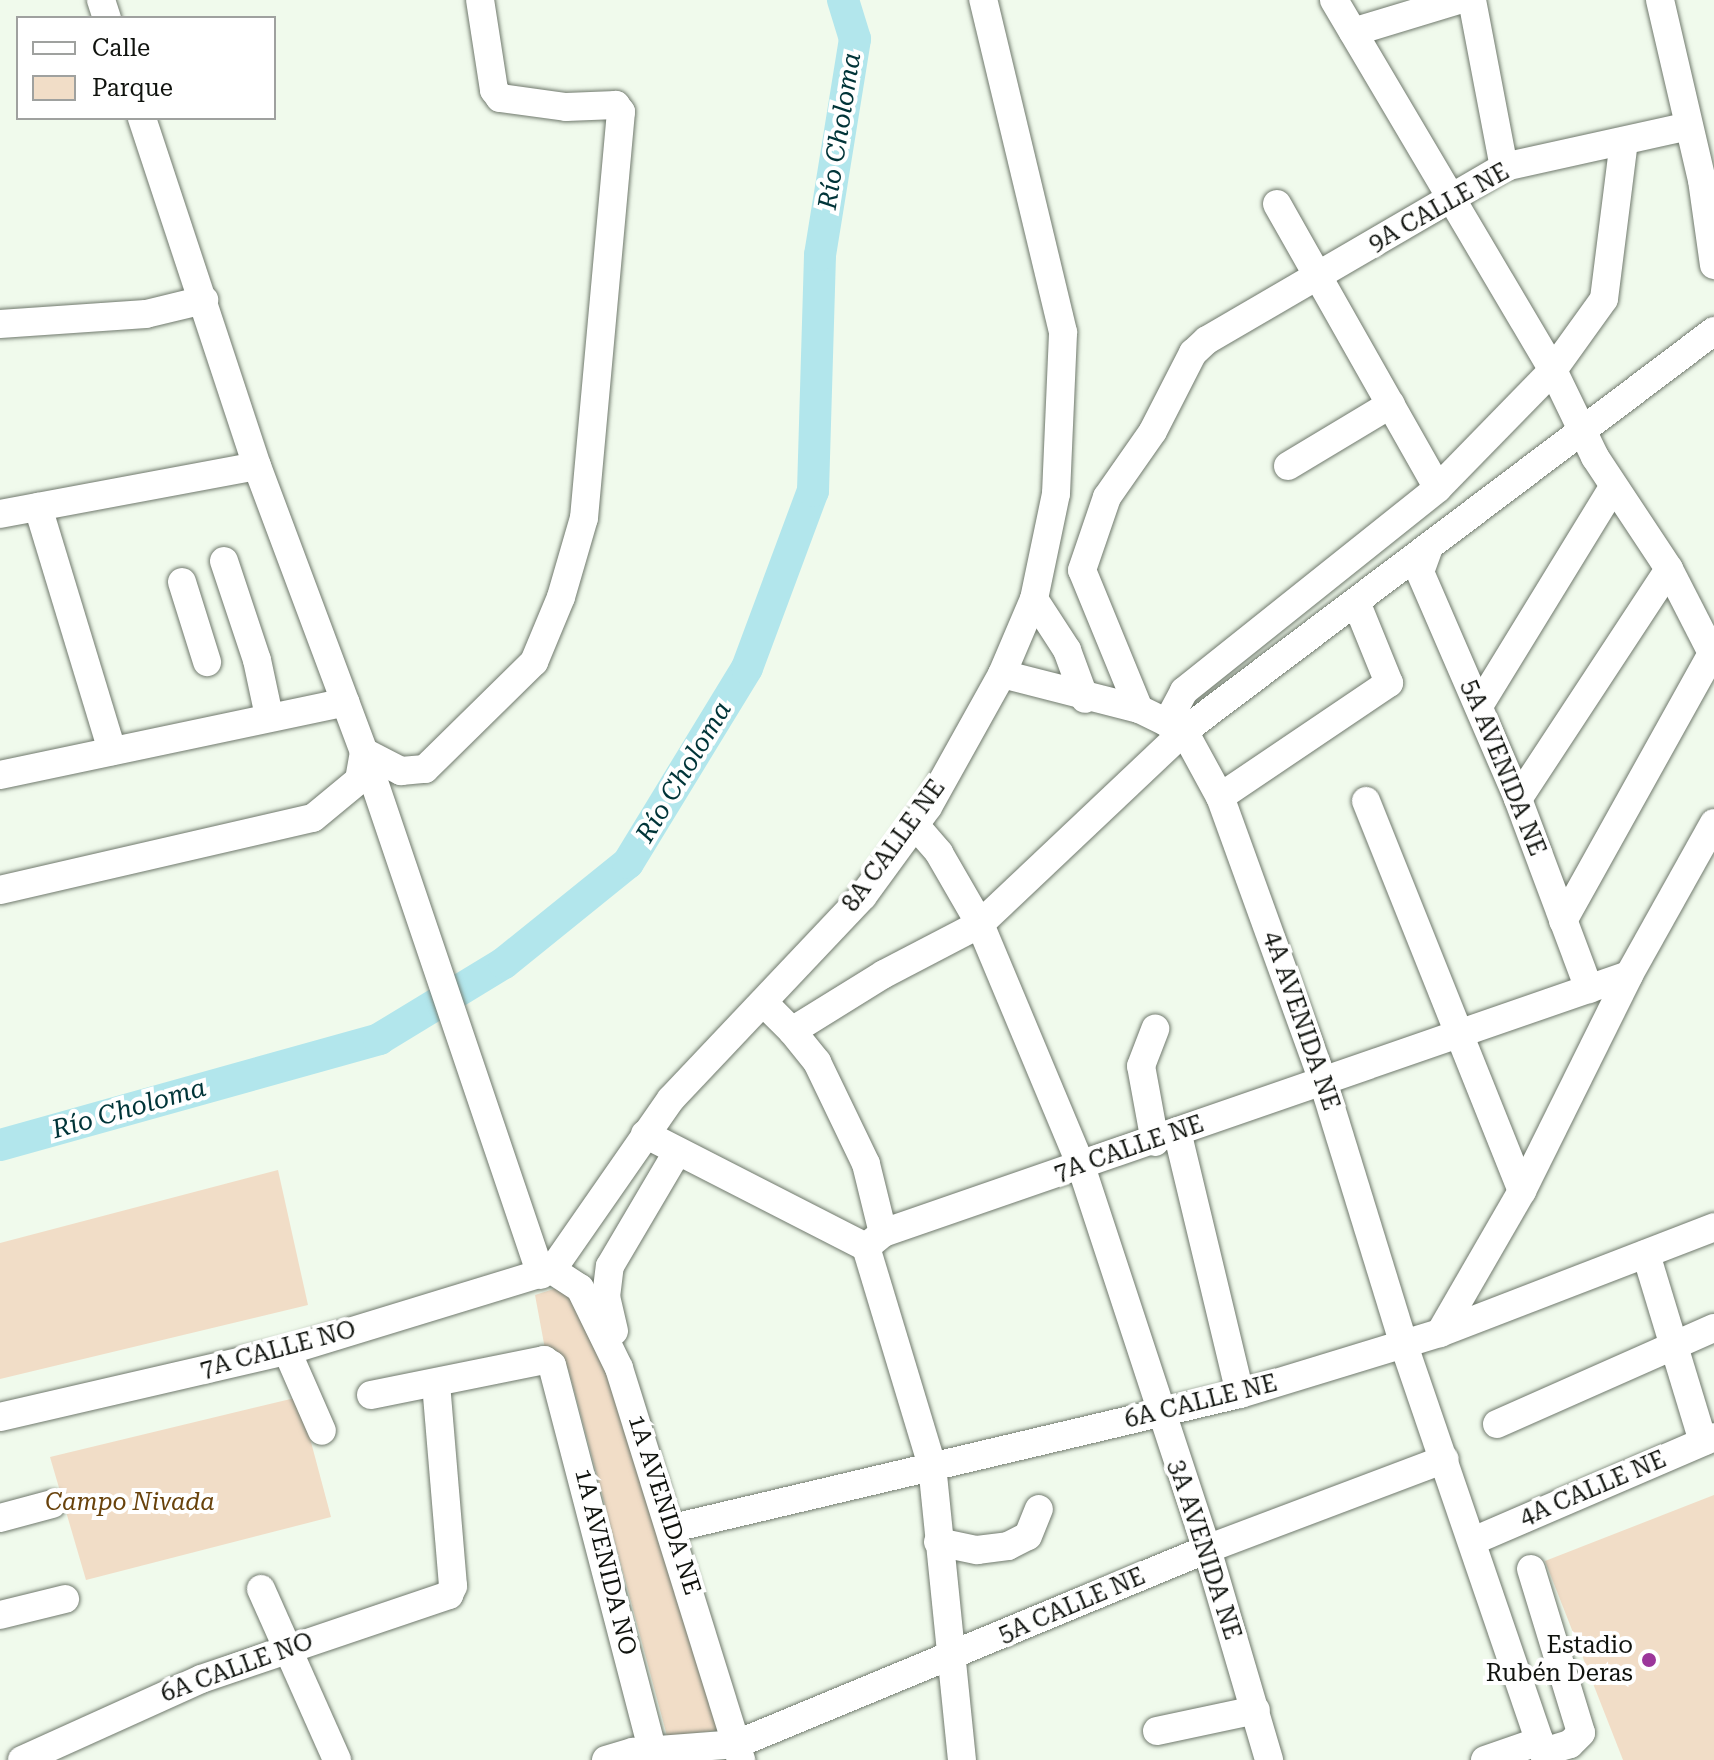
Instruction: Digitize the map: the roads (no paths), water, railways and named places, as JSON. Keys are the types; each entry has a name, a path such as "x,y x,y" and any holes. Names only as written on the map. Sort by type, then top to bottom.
{"street":[{"path":"364,752 401,771 425,769 525,671 561,597 584,518 621,112 616,105 566,107 500,98 494,90 480,0"},
{"name":"8A CALLE NE","path":"765,1004 863,896 915,825 1002,674 1034,599 1056,494 1063,332 983,0"},
{"path":"1334,0 1448,198 1553,370 1613,487 1669,569 1713,655 1563,921"},
{"path":"1353,32 1458,0"},
{"path":"1472,0 1504,167"},
{"path":"1660,0 1689,126 1708,177 1714,265"},
{"path":"143,120 257,466 364,752 531,1244 546,1273 671,1099 765,1004 817,1062 866,1164 874,1240 932,1465 938,1542 954,1656 962,1760"},
{"name":"9A CALLE NE","path":"1139,709 1082,570 1107,497 1153,431 1193,353 1207,340 1504,167 1689,126"},
{"path":"1176,727 1184,691 1438,488 1553,370 1604,299 1616,233 1624,141"},
{"path":"1277,204 1438,488"},
{"path":"0,324 146,314 204,300"},
{"path":"792,1031 884,974 980,924 1176,727 1357,604 1580,427 1714,331"},
{"path":"1288,466 1391,404"},
{"path":"0,514 257,466"},
{"path":"1479,706 1613,487"},
{"path":"38,507 112,751"},
{"name":"5A AVENIDA NE","path":"1428,550 1420,572 1518,799 1589,989"},
{"path":"224,561 269,716"},
{"path":"1518,799 1669,569"},
{"path":"182,582 207,662"},
{"path":"1034,599 1067,650 1085,699"},
{"path":"1220,797 1389,683 1357,604"},
{"path":"194,617 237,605"},
{"path":"1002,674 1085,699 1139,709 1176,727"},
{"path":"0,775 345,702"},
{"name":"4A AVENIDA NE","path":"1176,727 1220,797 1323,1081 1404,1345 1543,1751"},
{"path":"0,890 313,818 359,780 364,752"},
{"path":"1366,801 1522,1191"},
{"path":"1440,1333 1522,1191 1629,975 1714,823"},
{"name":"3A AVENIDA NE","path":"915,825 939,853 980,924 1081,1166 1159,1415 1207,1549 1269,1760"},
{"name":"7A CALLE NE","path":"874,1240 1323,1081 1461,1037 1629,975"},
{"path":"1155,1029 1141,1066 1166,1136 1240,1394"},
{"path":"645,1134 676,1154 874,1240"},
{"path":"619,1368 606,1297 610,1266 676,1154"},
{"name":"6A CALLE NE","path":"673,1528 1240,1394 1440,1333 1714,1227"},
{"path":"1646,1254 1708,1440"},
{"name":"7A CALLE NO","path":"0,1417 287,1351 546,1273"},
{"name":"1A AVENIDA NE","path":"546,1273 580,1288 619,1368 673,1528 739,1752"},
{"path":"1497,1424 1714,1328"},
{"path":"287,1351 322,1431"},
{"name":"1A AVENIDA NO","path":"436,1384 544,1360 552,1365 654,1755"},
{"path":"371,1395 436,1384"},
{"name":"6A CALLE NO","path":"22,1760 120,1712 287,1648 443,1600 453,1586 436,1384"},
{"name":"4A CALLE NE","path":"1473,1541 1708,1440"},
{"name":"5A CALLE NE","path":"606,1760 654,1755 699,1745 739,1752 954,1656 1207,1549 1445,1459"},
{"path":"0,1518 52,1504"},
{"path":"938,1542 977,1550 1008,1546 1028,1536 1039,1509"},
{"path":"1485,1760 1570,1744 1581,1733 1531,1569"},
{"path":"261,1589 337,1760"},
{"path":"0,1615 65,1599"},
{"path":"1157,1731 1256,1710"}],"waterway":[{"name":"Río Choloma","path":"0,1145 379,1039 504,963 628,863 747,668 813,491 820,255 855,39 843,0"}],"place":[{"name":"Estadio Rubén Deras","path":"1649,1660"}],"park label":[{"name":"Campo Nivada","path":"130,1503"}]}
